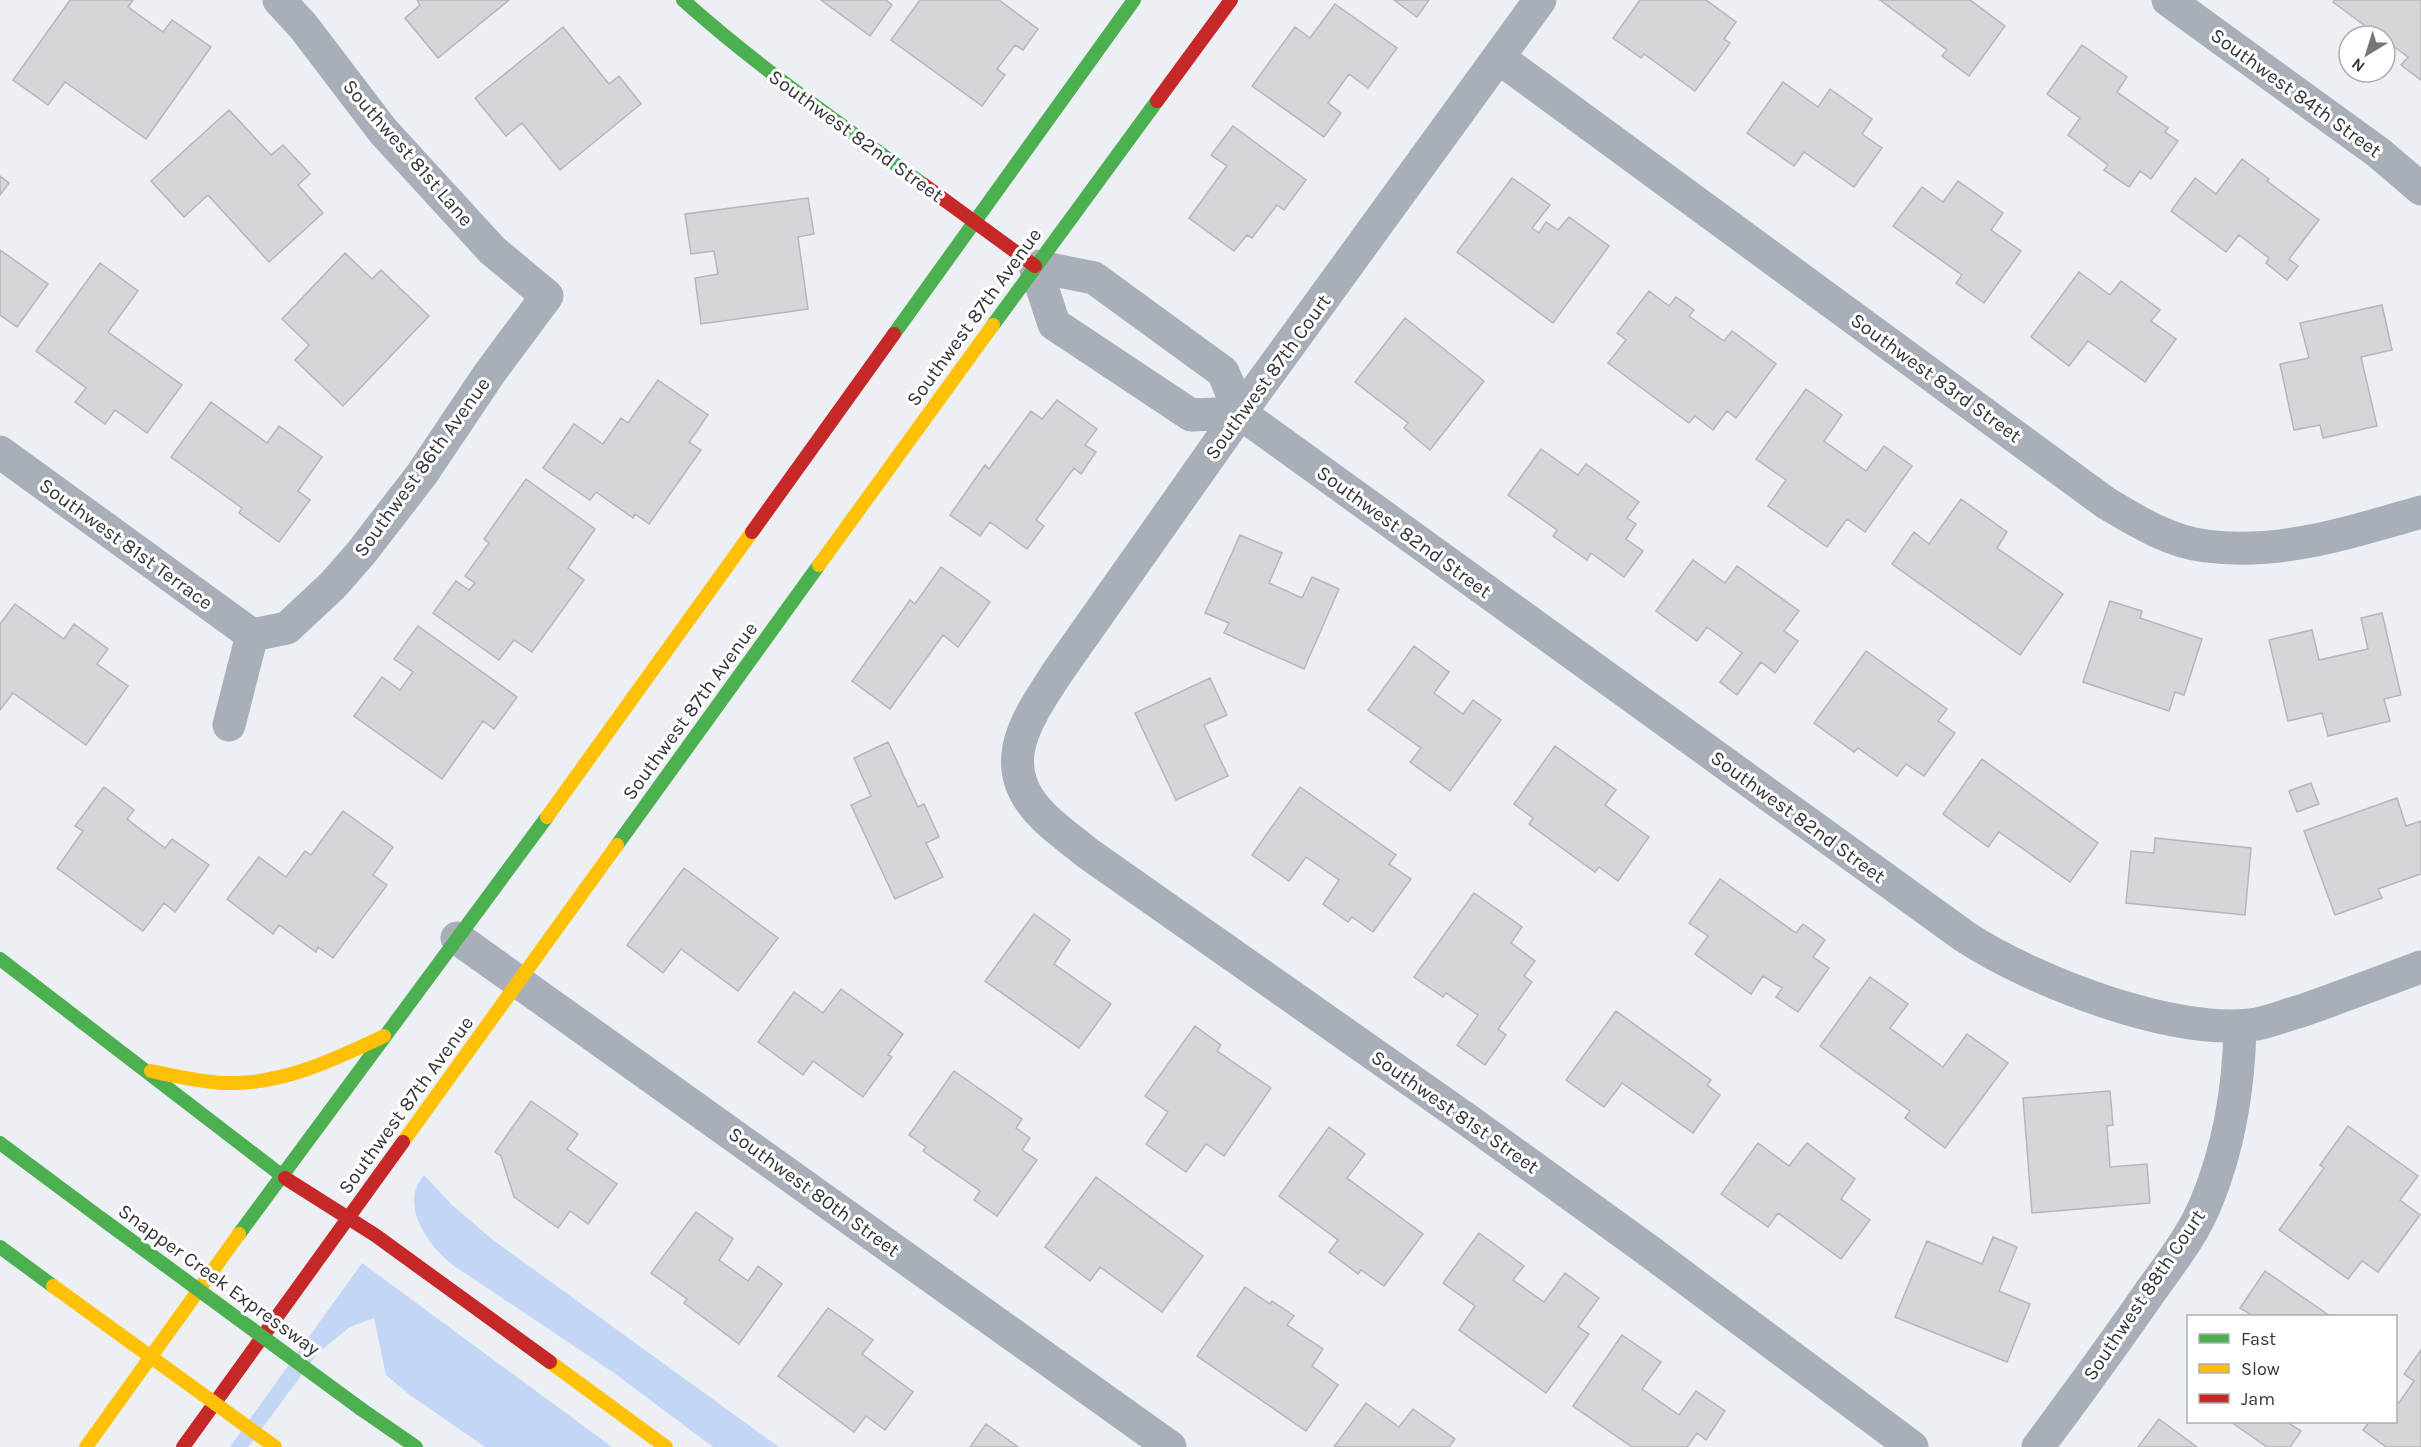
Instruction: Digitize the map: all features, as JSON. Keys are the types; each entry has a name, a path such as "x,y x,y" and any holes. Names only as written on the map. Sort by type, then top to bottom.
{"main road":[{"name":"Southwest 82nd Street","path":"683,0 731,43 1035,266"},
{"path":"86,1447 281,1176 590,757 1134,0"},
{"name":"Southwest 87th Avenue","path":"183,1447 1035,266 1231,0"},
{"path":"0,959 281,1176 349,1217 666,1447"},
{"path":"143,1069 201,1080 235,1083 263,1081 336,1059 384,1036"},
{"name":"Snapper Creek Expressway","path":"0,1143 416,1447"},
{"path":"0,1246 275,1447"}],"street":[{"name":"Southwest 81st Lane","path":"279,0 303,26 383,131 492,250 547,296"},
{"name":"Southwest 87th Court","path":"1017,765 1018,743 1033,710 1240,413 1540,0"},
{"name":"Southwest 84th Street","path":"2168,0 2379,153 2421,189"},
{"name":"Southwest 83rd Street","path":"1499,58 2106,502 2151,529 2204,546 2263,549 2309,542 2421,512"},
{"name":"Southwest 82nd Street","path":"1035,266 1094,278 1223,372 1240,413 1985,950 2043,978 2149,1014 2215,1025 2240,1026 2276,1019 2421,967"},
{"path":"1035,266 1054,324 1191,415 1240,413"},
{"name":"Southwest 86th Avenue","path":"252,635 286,628 333,585 361,553 422,474 489,375 547,296"},
{"name":"Southwest 81st Terrace","path":"0,452 252,635"},
{"path":"229,725 252,635"},
{"name":"Southwest 81st Street","path":"1017,765 1020,785 1030,801 1044,817 1086,852 1469,1121 1649,1251 1912,1447"},
{"name":"Southwest 80th Street","path":"457,938 1170,1447"},
{"name":"Southwest 88th Court","path":"2038,1447 2107,1354 2178,1252 2206,1203 2237,1087 2240,1026"}],"shaded area":[{"path":"424,1175 452,1205 493,1240 779,1447 713,1447 614,1373 454,1266 444,1258 427,1237 415,1212 414,1199 417,1187"},
{"path":"362,1263 612,1447 485,1447 410,1395 386,1375 374,1318 350,1327 318,1353 248,1447 230,1447"}],"building":[{"path":"70,0 133,0 128,7 163,32 172,20 211,47 146,139 65,82 48,105 13,80"},
{"path":"417,0 509,0 438,58 405,18 420,5"},
{"path":"821,0 886,0 892,5 870,36"},
{"path":"920,0 999,0 1038,29 1023,50 1015,45 997,69 1005,75 982,106 891,40"},
{"path":"1394,0 1429,0 1417,17"},
{"path":"1640,0 1706,0 1736,22 1724,39 1730,43 1695,91 1644,54 1641,58 1613,38"},
{"path":"1880,0 1970,0 2005,26 1969,76 1942,56 1947,50"},
{"path":"2334,0 2421,0 2421,80 2401,65 2408,57 2397,49 2397,24 2363,24 2333,2"},
{"path":"1335,4 1397,48 1368,88 1349,74 1328,103 1341,113 1324,137 1252,86 1295,27 1310,38"},
{"path":"563,27 609,84 619,76 641,104 560,170 522,123 506,136 475,98"},
{"path":"2082,45 2127,77 2117,92 2168,128 2165,132 2178,141 2151,179 2140,171 2129,187 2104,170 2108,165 2068,135 2080,118 2047,94"},
{"path":"1783,82 1818,107 1830,89 1872,119 1862,134 1882,148 1854,187 1804,152 1794,166 1747,133"},
{"path":"229,110 271,155 283,145 310,174 298,185 323,213 269,262 208,195 184,217 151,181"},
{"path":"1233,126 1306,180 1284,210 1277,205 1252,238 1247,235 1234,251 1189,218 1227,166 1211,155"},
{"path":"2242,159 2319,220 2289,259 2298,266 2287,280 2266,263 2269,258 2239,235 2226,252 2171,211 2195,178 2216,194"},
{"path":"0,176 9,183 0,195"},
{"path":"1512,178 1550,205 1532,228 1539,233 1546,222 1558,230 1569,217 1609,246 1553,323 1457,252"},
{"path":"1958,181 2003,213 1991,230 2021,251 1984,303 1956,283 1962,275 1893,226 1922,187 1943,202"},
{"path":"808,198 814,234 798,237 808,309 701,324 695,278 718,274 714,251 691,254 685,214"},
{"path":"0,250 48,284 17,327 0,315"},
{"path":"345,253 372,279 381,270 429,316 343,406 295,360 309,345 282,319"},
{"path":"100,263 138,291 108,332 182,385 147,433 115,410 105,424 75,402 86,388 36,351"},
{"path":"2079,272 2110,295 2121,281 2160,310 2151,321 2176,339 2145,382 2088,341 2069,366 2031,337"},
{"path":"1649,291 1669,306 1676,297 1694,310 1689,316 1724,341 1732,331 1776,364 1736,418 1727,411 1713,430 1695,416 1689,423 1608,363 1626,340 1617,333"},
{"path":"2382,305 2392,350 2361,357 2377,426 2323,438 2320,425 2294,430 2280,364 2309,358 2300,323"},
{"path":"1405,318 1484,381 1430,450 1404,428 1408,423 1355,382"},
{"path":"658,380 708,415 689,442 701,450 649,524 635,514 633,518 596,492 590,500 543,468 574,424 603,444 621,418 628,423"},
{"path":"1806,389 1842,415 1824,441 1866,471 1884,446 1912,466 1865,532 1847,519 1827,547 1768,506 1786,480 1756,459"},
{"path":"1057,400 1097,429 1085,445 1096,452 1081,474 1074,468 1036,520 1044,526 1027,549 990,522 980,536 950,515 985,465 989,469 1031,411 1042,419"},
{"path":"211,402 267,443 279,426 322,457 298,491 310,500 279,542 239,513 242,508 171,457"},
{"path":"1541,449 1578,475 1586,464 1639,502 1627,518 1636,524 1626,539 1643,551 1624,577 1591,553 1587,560 1553,536 1557,530 1508,495"},
{"path":"526,479 595,529 568,568 584,580 532,652 514,640 499,660 433,613 456,581 469,590 475,583 465,576 489,543 484,539"},
{"path":"1961,499 2007,532 1997,548 2063,594 2020,655 1892,564 1914,532 1929,544"},
{"path":"1240,535 1282,553 1269,583 1302,598 1312,577 1339,589 1304,669 1224,633 1229,623 1205,613"},
{"path":"1693,560 1725,583 1737,566 1799,611 1784,631 1798,641 1775,673 1761,662 1737,695 1720,682 1742,653 1707,627 1697,641 1656,611"},
{"path":"941,567 990,602 958,647 943,635 890,709 852,681 910,600 915,604"},
{"path":"2110,601 2142,611 2140,618 2202,639 2184,695 2175,692 2169,711 2083,682"},
{"path":"15,604 64,639 74,624 108,649 97,664 128,686 86,745 13,693 0,710 0,624"},
{"path":"2382,613 2401,695 2384,699 2390,721 2328,736 2322,713 2288,721 2269,640 2312,630 2319,660 2368,649 2361,618"},
{"path":"418,626 517,697 494,729 483,721 442,779 354,716 382,677 400,690 413,672 394,659"},
{"path":"1414,646 1449,672 1434,693 1463,714 1473,700 1501,720 1450,791 1410,762 1421,748 1368,710"},
{"path":"1866,651 1947,709 1938,721 1955,733 1924,776 1906,764 1897,776 1858,748 1854,752 1814,723"},
{"path":"1210,678 1227,715 1204,725 1228,776 1176,800 1135,713"},
{"path":"888,742 918,807 924,804 939,837 926,843 943,877 895,899 851,805 871,796 854,758"},
{"path":"1555,746 1616,790 1605,805 1649,837 1618,881 1599,867 1595,872 1529,824 1533,818 1514,804"},
{"path":"1982,759 2098,843 2070,882 1999,832 1988,847 1943,814"},
{"path":"2311,783 2319,804 2297,812 2289,791"},
{"path":"104,787 134,810 127,819 165,848 172,839 209,865 175,912 164,903 143,931 57,868 83,831 75,826"},
{"path":"1300,787 1396,855 1389,864 1411,879 1373,932 1352,917 1348,922 1323,904 1339,880 1306,857 1289,881 1252,855"},
{"path":"2397,798 2406,826 2421,821 2421,874 2378,889 2382,898 2335,915 2304,831"},
{"path":"343,811 393,847 373,875 387,885 333,958 318,947 316,952 279,925 273,934 227,899 259,857 286,877 305,851 311,855"},
{"path":"2155,838 2251,848 2245,915 2126,903 2131,851 2154,853"},
{"path":"684,868 778,938 738,991 681,949 663,973 627,945"},
{"path":"1720,879 1796,933 1803,924 1825,940 1813,957 1829,968 1798,1012 1776,997 1782,988 1763,976 1751,994 1695,954 1708,936 1689,923"},
{"path":"1474,893 1522,927 1511,943 1535,961 1524,976 1532,982 1498,1029 1506,1035 1485,1065 1457,1045 1478,1015 1446,993 1443,997 1414,977"},
{"path":"1034,914 1070,940 1054,964 1111,1004 1079,1048 985,981"},
{"path":"1870,977 1908,1004 1890,1028 1943,1067 1967,1034 2008,1063 1945,1148 1905,1118 1910,1111 1820,1046"},
{"path":"841,989 903,1034 888,1055 892,1057 863,1097 813,1061 803,1075 758,1042 794,992 823,1013"},
{"path":"1616,1011 1711,1080 1707,1085 1720,1095 1693,1133 1622,1083 1604,1107 1566,1080"},
{"path":"1195,1026 1221,1045 1217,1051 1271,1088 1224,1156 1206,1144 1186,1172 1146,1144 1168,1112 1145,1096"},
{"path":"954,1071 1022,1119 1016,1128 1030,1138 1022,1150 1037,1160 997,1216 974,1200 980,1191 923,1151 926,1147 909,1135"},
{"path":"2110,1091 2113,1125 2107,1126 2110,1167 2147,1164 2150,1203 2032,1213 2023,1098"},
{"path":"531,1101 578,1134 567,1149 617,1184 588,1224 570,1211 558,1228 514,1197 501,1156 495,1152"},
{"path":"2348,1126 2418,1176 2400,1200 2420,1215 2378,1272 2362,1261 2348,1279 2279,1230 2324,1168 2320,1165"},
{"path":"1329,1127 1365,1154 1347,1178 1423,1234 1384,1286 1361,1270 1358,1274 1329,1252 1338,1240 1279,1196"},
{"path":"1758,1143 1789,1166 1807,1143 1855,1179 1841,1199 1870,1220 1841,1259 1778,1213 1768,1227 1721,1194"},
{"path":"1096,1177 1203,1256 1162,1312 1100,1267 1090,1281 1045,1247"},
{"path":"696,1212 733,1239 719,1260 748,1281 758,1266 782,1284 739,1344 684,1303 687,1299 651,1273"},
{"path":"1479,1233 1524,1266 1513,1280 1544,1302 1565,1273 1599,1298 1578,1327 1589,1334 1546,1393 1459,1330 1475,1306 1443,1283"},
{"path":"1993,1237 2017,1247 1999,1291 2030,1304 2007,1362 1895,1317 1927,1241 1982,1264"},
{"path":"2265,1271 2329,1315 2251,1315 2240,1308"},
{"path":"1245,1287 1270,1304 1272,1301 1294,1316 1287,1325 1323,1349 1312,1366 1338,1385 1306,1431 1197,1356"},
{"path":"828,1308 873,1340 862,1354 913,1392 885,1430 866,1416 854,1432 778,1376"},
{"path":"1622,1335 1661,1362 1642,1389 1679,1415 1696,1391 1725,1411 1706,1440 1697,1433 1687,1447 1632,1447 1573,1406"},
{"path":"2421,1350 2421,1447 2386,1447 2363,1430 2368,1423 2397,1423 2397,1401 2399,1403 2414,1381 2404,1374"},
{"path":"1366,1403 1399,1427 1413,1409 1455,1439 1449,1447 1334,1447"},
{"path":"2159,1419 2197,1447 2138,1447"},
{"path":"2232,1423 2289,1423 2301,1431 2290,1447 2267,1447"},
{"path":"986,1424 1018,1447 970,1447"}],"traffic: fast":[{"path":"683,0 771,73 924,185"},
{"path":"894,334 1134,0"},
{"path":"993,325 1157,101"},
{"path":"617,845 819,565"},
{"path":"239,1234 547,817"},
{"path":"0,959 285,1178"},
{"path":"0,1143 102,1219"},
{"path":"102,1219 361,1409"},
{"path":"0,1247 53,1286"},
{"path":"361,1409 416,1447"}],"traffic: slow":[{"path":"819,565 993,325"},
{"path":"547,817 752,532"},
{"path":"403,1142 617,845"},
{"path":"151,1071 225,1083 266,1080 326,1062 384,1036"},
{"path":"86,1447 239,1234"},
{"path":"53,1286 275,1447"},
{"path":"550,1362 666,1447"}],"traffic: jam":[{"path":"1157,101 1231,0"},
{"path":"924,185 1035,266"},
{"path":"752,532 894,334"},
{"path":"183,1447 403,1142"},
{"path":"285,1178 375,1235 550,1362"}]}
